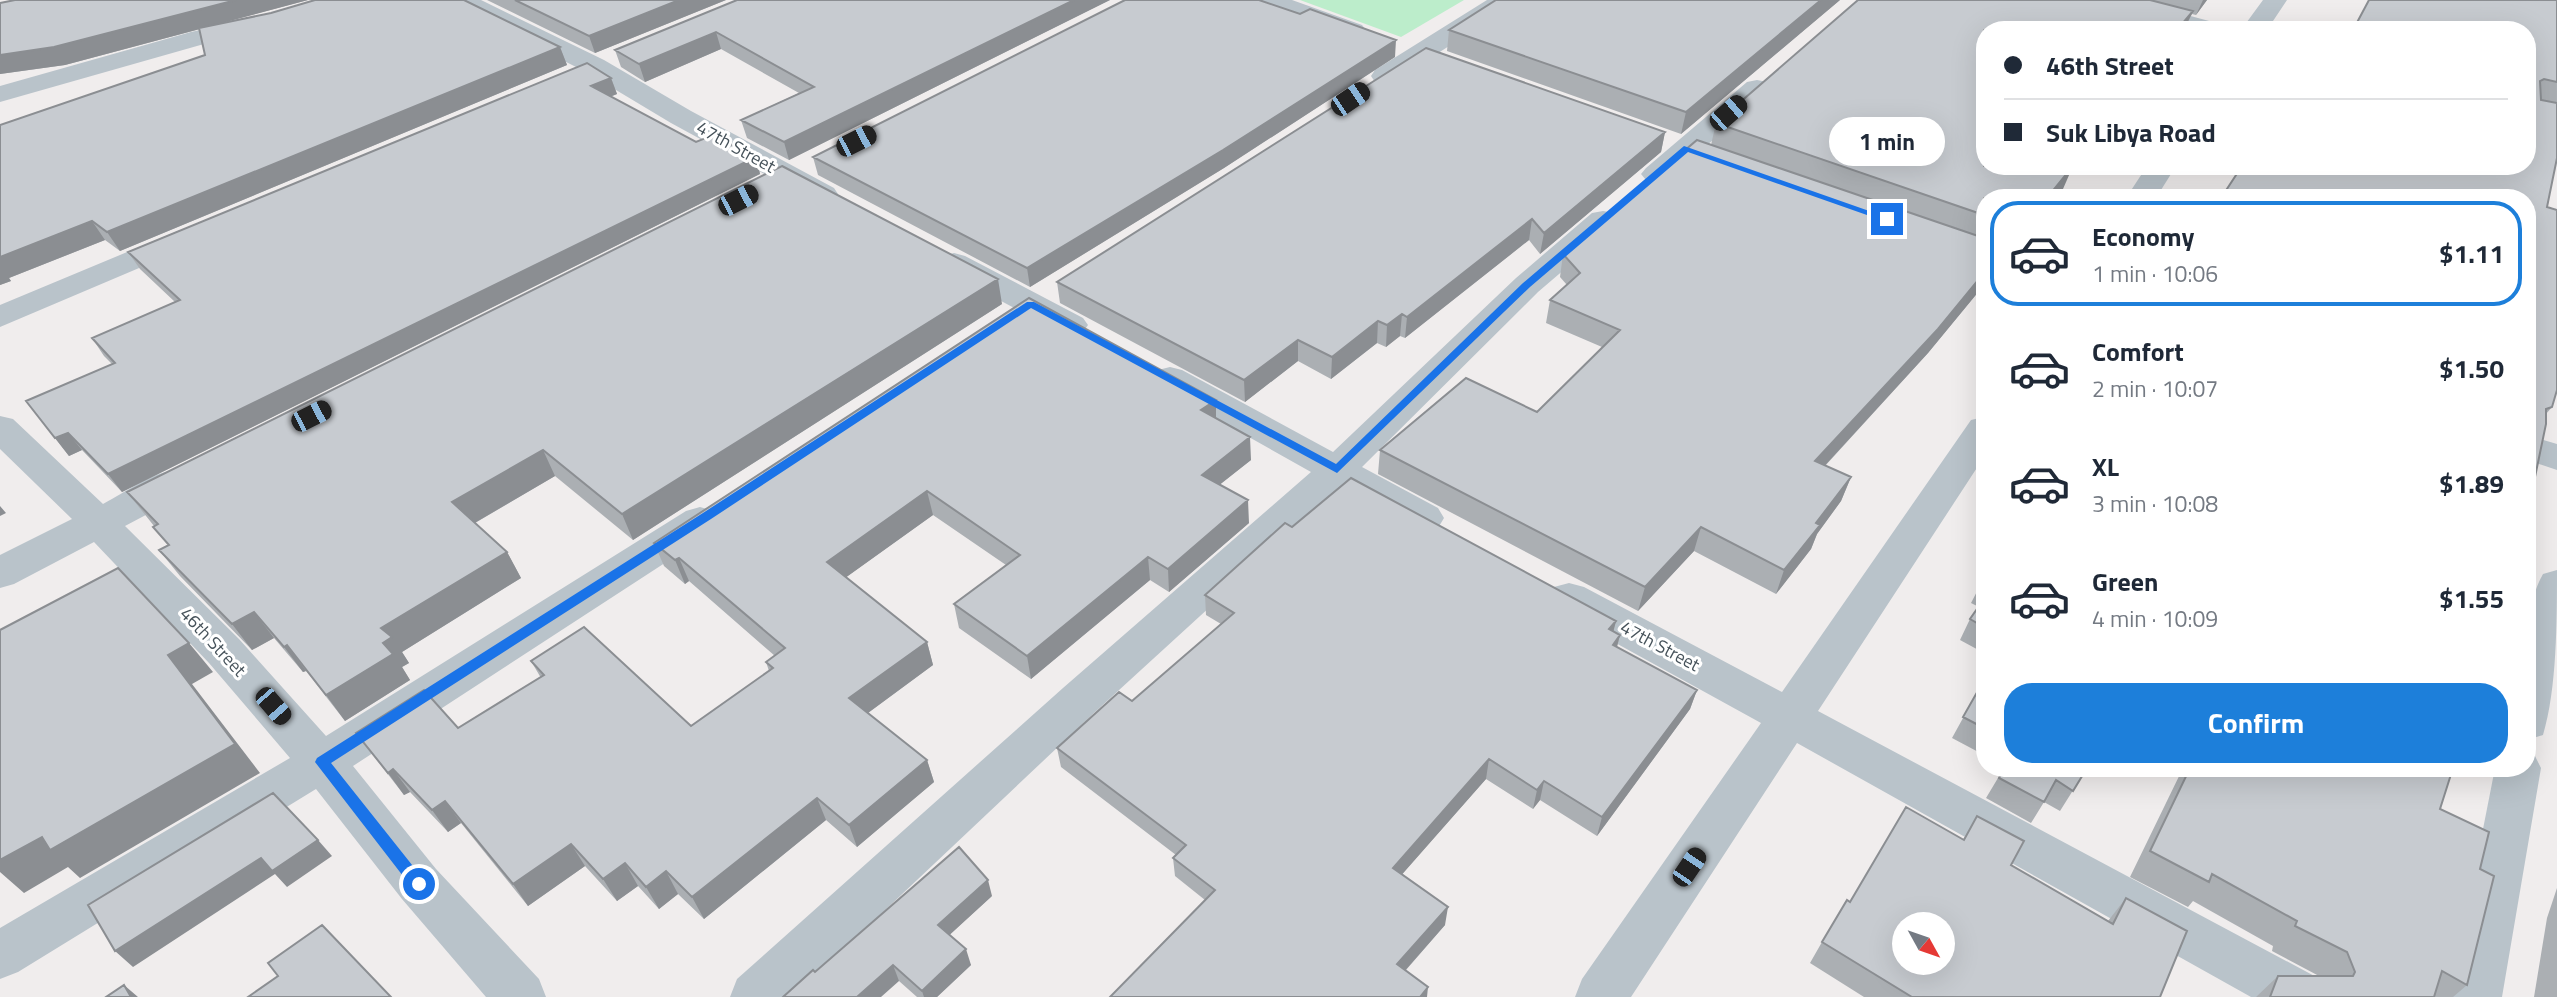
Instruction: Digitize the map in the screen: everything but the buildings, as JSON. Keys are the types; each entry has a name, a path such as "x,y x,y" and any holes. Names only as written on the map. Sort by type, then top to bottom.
{"street":[{"path":"0,94 200,37 270,23 344,0"},
{"name":"47th Street","path":"461,0 595,66 848,207"},
{"path":"1269,0 1456,66"},
{"path":"1361,92 1397,46 1504,0"},
{"path":"2103,0 2181,21"},
{"path":"2260,21 2275,0"},
{"path":"558,81 632,51"},
{"path":"756,997 1079,700 1337,470 1527,285 1780,68"},
{"path":"751,194 823,157"},
{"path":"0,317 211,226"},
{"path":"920,246 1100,341"},
{"path":"996,327 1065,283"},
{"path":"1134,359 1452,534"},
{"name":"46th Street","path":"0,428 97,522 223,651 322,762 419,884 520,997"},
{"path":"1601,997 1976,441"},
{"path":"2536,450 2557,457"},
{"path":"0,573 205,469"},
{"path":"0,955 322,762 730,501"},
{"name":"47th Street","path":"1534,579 1791,716 2104,891 2301,997"},
{"path":"2536,681 2557,585"},
{"path":"2476,997 2516,777"}],"green space":[{"path":"1300,0 1464,0 1401,37"}],"route":[{"path":"419,884 322,762 707,516 1030,304 1337,470 1527,285 1687,148 1887,219"}]}
